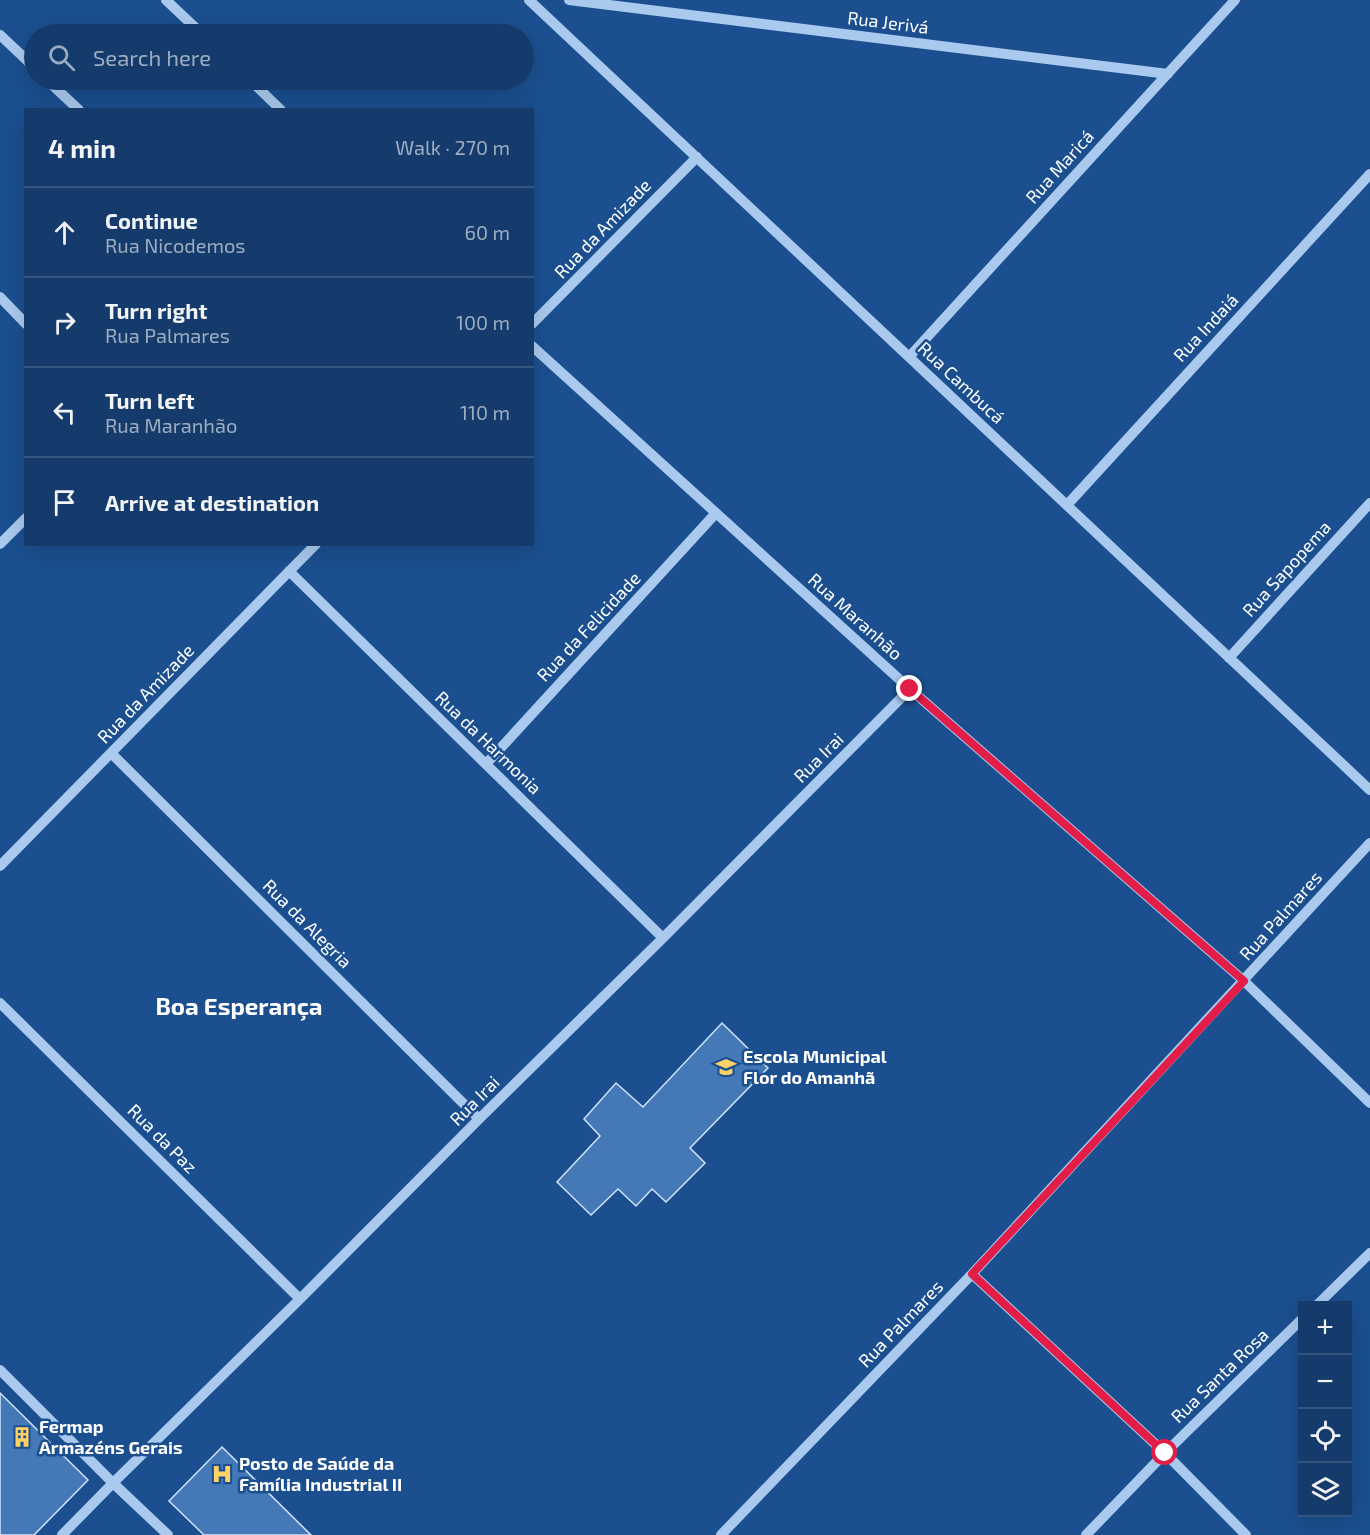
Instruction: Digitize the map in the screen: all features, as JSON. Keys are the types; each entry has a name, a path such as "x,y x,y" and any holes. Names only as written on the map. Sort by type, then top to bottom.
{"street":[{"path":"166,0 191,24"},
{"name":"Rua Cambucá","path":"529,0 1370,790"},
{"name":"Rua Jerivá","path":"569,0 1168,74"},
{"name":"Rua Maricá","path":"909,357 1235,0"},
{"path":"0,35 24,58"},
{"path":"58,90 77,108"},
{"path":"260,90 279,108"},
{"name":"Rua da Amizade","path":"534,322 697,157"},
{"name":"Rua Indaiá","path":"1067,505 1370,174"},
{"path":"0,297 24,322"},
{"name":"Rua Maranhão","path":"534,348 910,689 1244,981 1370,1103"},
{"name":"Rua Sapopema","path":"1229,658 1370,503"},
{"name":"Rua da Felicidade","path":"486,764 716,513"},
{"path":"0,544 24,520"},
{"name":"Rua da Amizade","path":"0,866 314,546"},
{"name":"Rua da Harmonia","path":"289,571 663,938"},
{"name":"Rua Irai","path":"62,1535 663,938 910,689"},
{"name":"Rua da Alegria","path":"111,753 479,1119"},
{"name":"Rua Palmares","path":"721,1535 972,1274 1370,843"},
{"name":"Rua da Paz","path":"0,1003 300,1299"},
{"path":"1320,1301 1370,1253"},
{"path":"972,1274 1165,1453 1246,1535"},
{"name":"Rua Santa Rosa","path":"1086,1535 1165,1453 1298,1323"},
{"path":"0,1370 168,1535"}],"building":[{"name":"Escola Municipal Flor do Amanhã","path":"722,1023 768,1068 690,1148 705,1163 666,1202 652,1189 636,1206 618,1189 591,1215 557,1182 600,1136 584,1119 616,1083 643,1107"},
{"name":"Fermap Armazéns Gerais","path":"0,1393 88,1480 34,1535 0,1535"},
{"name":"Posto de Saúde da Família Industrial II","path":"222,1447 311,1535 204,1535 169,1501"}],"place":[{"name":"Escola Municipal Flor do Amanhã","path":"726,1067"},
{"name":"Fermap Armazéns Gerais","path":"22,1437"},
{"name":"Posto de Saúde da Família Industrial II","path":"222,1474"}],"district":[{"name":"Boa Esperança","path":"239,1007"}],"route":[{"path":"910,689 1244,981 972,1274 1165,1453"}]}
